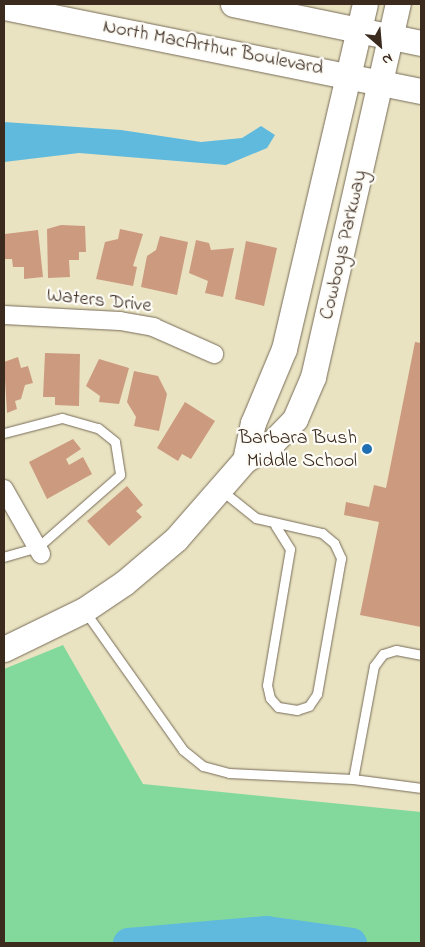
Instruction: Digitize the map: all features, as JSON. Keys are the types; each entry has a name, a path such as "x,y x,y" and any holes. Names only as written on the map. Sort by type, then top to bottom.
{"street":[{"path":"233,4 421,43"},
{"name":"Cowboys Parkway","path":"245,460 253,423 284,349 365,4"},
{"name":"Cowboys Parkway","path":"4,649 84,610 176,539 221,490 245,460 270,445 295,419 313,377 382,83 398,4"},
{"name":"North MacArthur Boulevard","path":"4,7 421,91"},
{"name":"Waters Drive","path":"4,315 129,322 153,327 214,354"},
{"path":"4,489 40,550"}],"lane":[{"path":"4,433 62,418 98,428 115,442 120,475 40,550 4,557"},
{"path":"221,490 256,518 275,525 322,533 334,543 341,558 317,694 309,706 297,710 278,707 270,698 267,684 290,549 275,525"},
{"path":"84,610 183,750 204,766 229,773 353,779 421,788"},
{"path":"353,779 374,666 383,654 396,650 421,655"}],"green space":[{"path":"63,645 143,784 421,812 421,943 4,943 4,669"}],"water":[{"path":"4,122 121,130 201,142 242,138 261,126 275,135 267,148 226,165 79,153 4,162"}],"building":[{"path":"61,225 85,226 86,252 79,252 79,260 69,260 70,277 48,278 47,229"},
{"path":"120,229 143,234 133,266 137,267 133,286 96,279 105,242 118,239"},
{"path":"38,230 43,277 24,279 24,267 13,267 12,259 4,259 5,234"},
{"path":"160,236 188,242 177,295 141,287 147,256 156,250"},
{"path":"196,240 209,243 211,250 234,248 223,297 205,293 208,281 189,273"},
{"path":"246,241 277,248 264,306 235,299"},
{"path":"415,342 421,343 421,627 360,615 379,522 344,515 346,502 369,507 374,485 386,488"},
{"path":"45,353 80,354 79,406 55,405 55,397 43,397"},
{"path":"18,357 21,368 28,366 33,383 25,385 21,399 15,401 17,409 7,413 4,362"},
{"path":"99,359 129,368 119,404 99,402 100,396 86,386"},
{"path":"134,371 158,376 167,394 159,431 134,426 136,417 127,402"},
{"path":"185,402 215,421 191,459 182,454 178,461 157,448"},
{"path":"73,439 81,449 66,459 69,465 83,457 92,474 47,499 29,462"},
{"path":"127,486 143,505 136,511 142,517 109,546 87,521"}],"waterway":[{"path":"128,943 266,931 351,943"}],"place":[{"name":"Barbara Bush Middle School","path":"367,449"}]}
